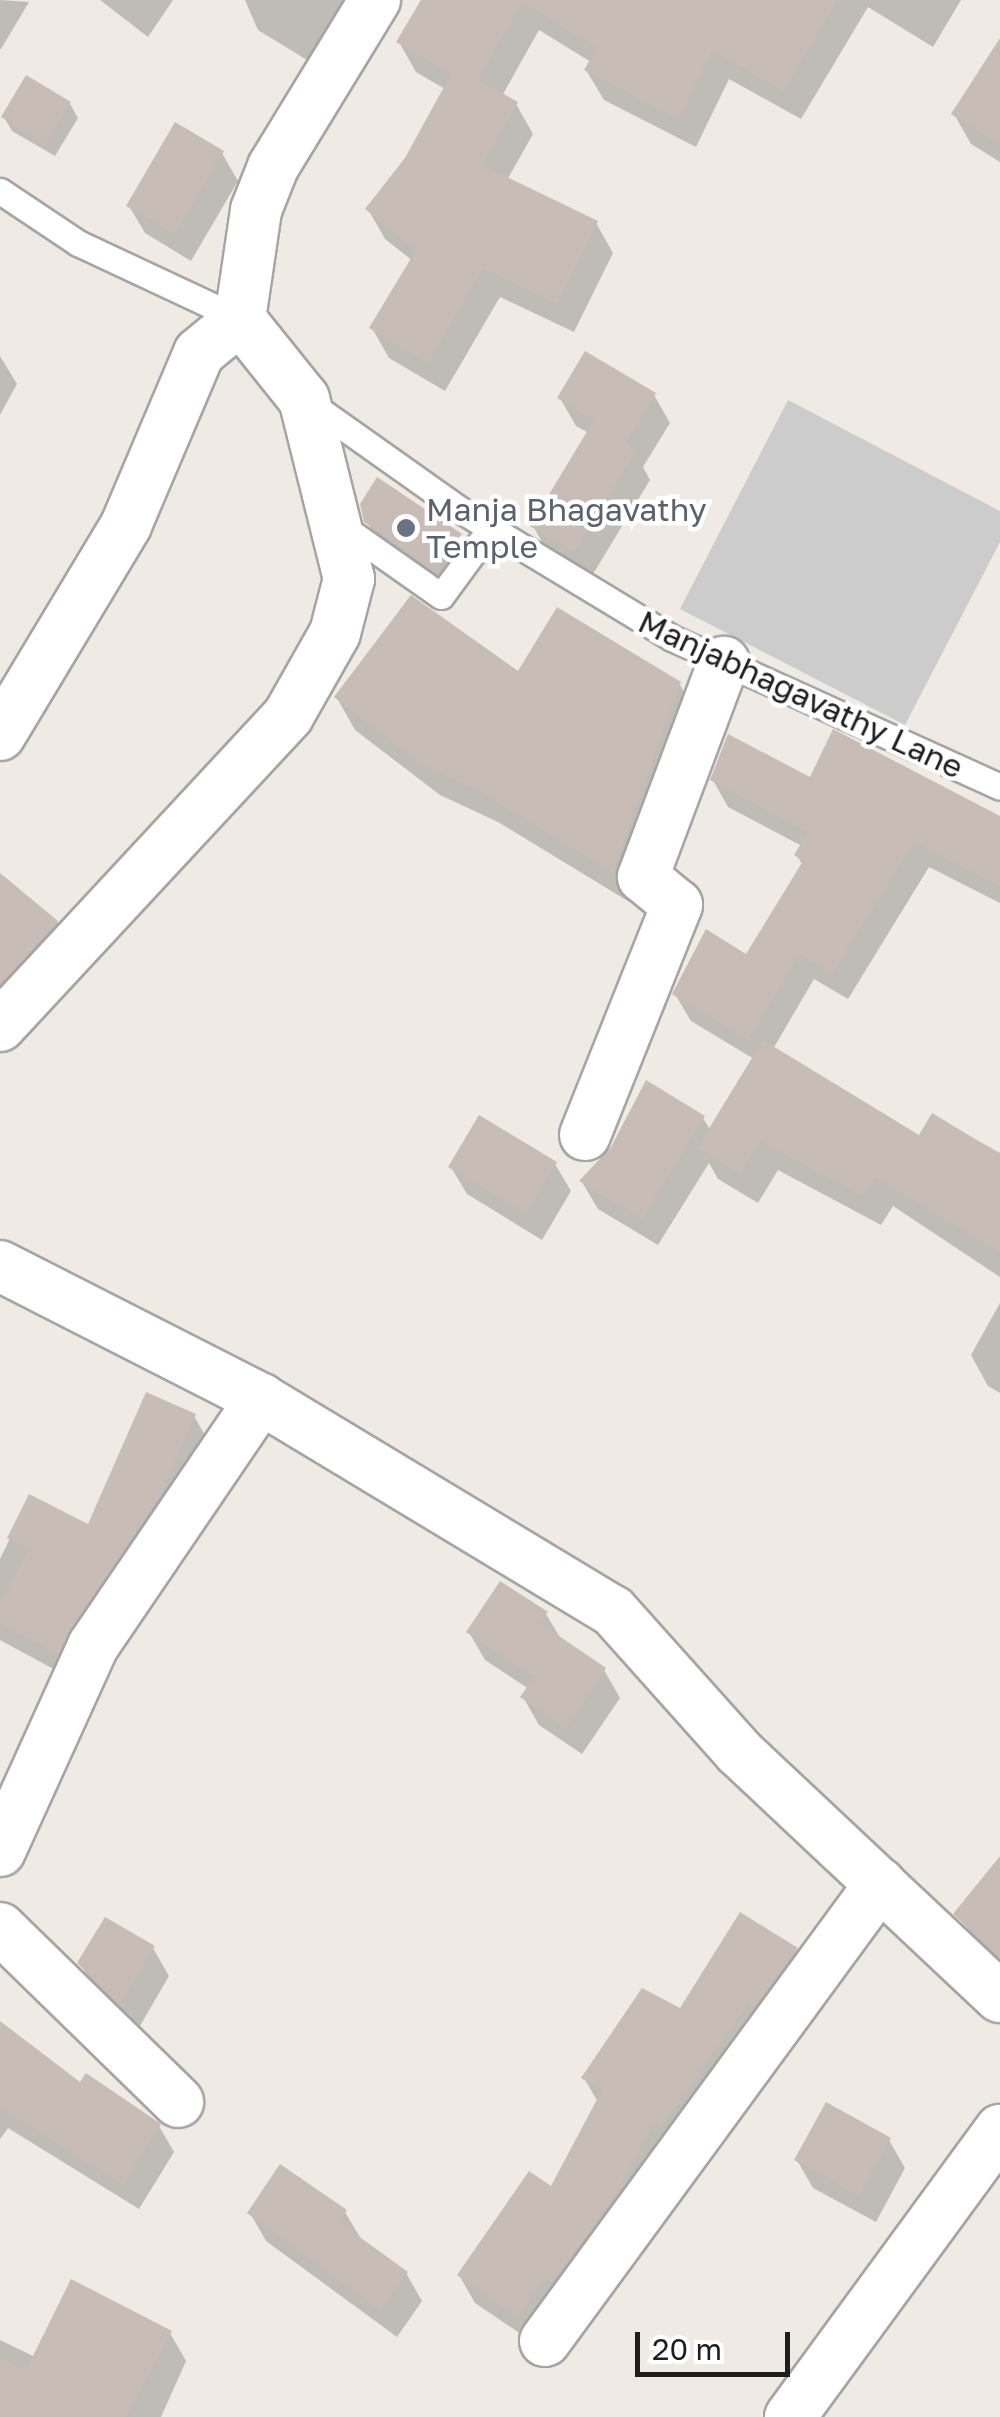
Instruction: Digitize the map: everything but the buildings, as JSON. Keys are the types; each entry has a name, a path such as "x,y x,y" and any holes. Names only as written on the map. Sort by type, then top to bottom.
{"street":[{"path":"0,735 126,525 199,353 240,319 256,210 273,167 376,0"},
{"path":"0,1026 288,716 336,632 349,579 340,526 304,399 240,319"},
{"path":"586,1135 677,905 643,877 724,662"},
{"path":"0,1266 261,1399 613,1611 739,1752 1000,1997"},
{"path":"0,1852 93,1646 261,1399"},
{"path":"545,2341 880,1884"},
{"path":"0,1928 178,2102"},
{"path":"790,2417 1000,2130"}],"lane":[{"path":"0,191 78,243 240,319"},
{"name":"Manjabhagavathy Lane","path":"304,399 490,529 724,662 1000,787"},
{"path":"340,526 440,596 490,529"}],"shaded area":[{"path":"788,400 1000,511 1000,542 905,725 680,609"}],"place":[{"name":"Manja Bhagavathy Temple","path":"406,528"}]}
